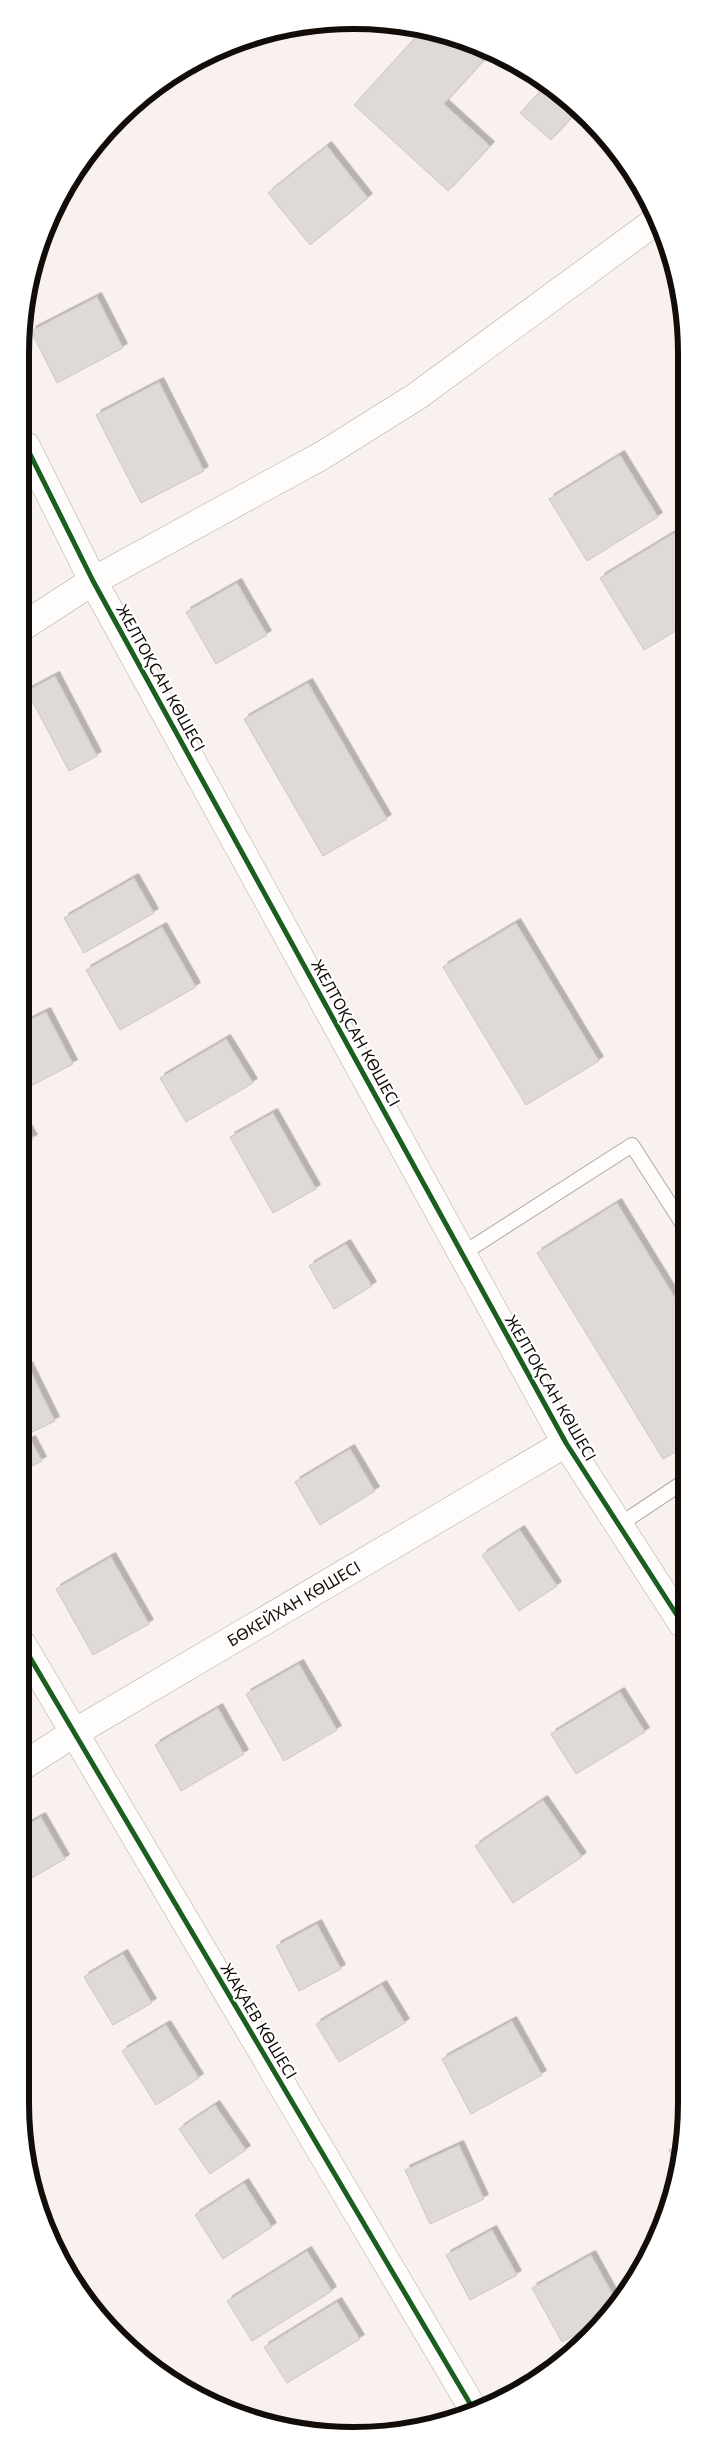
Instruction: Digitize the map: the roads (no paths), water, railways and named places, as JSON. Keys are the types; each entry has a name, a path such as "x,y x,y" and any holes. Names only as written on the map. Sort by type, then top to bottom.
{"street":[{"path":"29,622 93,581 323,454 417,396 652,224"},
{"name":"ЖЕЛТОҚСАН КӨШЕСІ","path":"29,452 93,581 566,1442 678,1617"},
{"name":"БӨКЕЙХАН КӨШЕСІ","path":"29,1762 74,1733 566,1442"},
{"name":"ЖАҚАЕВ КӨШЕСІ","path":"29,1656 471,2405"}],"lane":[{"path":"462,1254 632,1145 678,1217"},
{"path":"619,1525 678,1485"}]}
